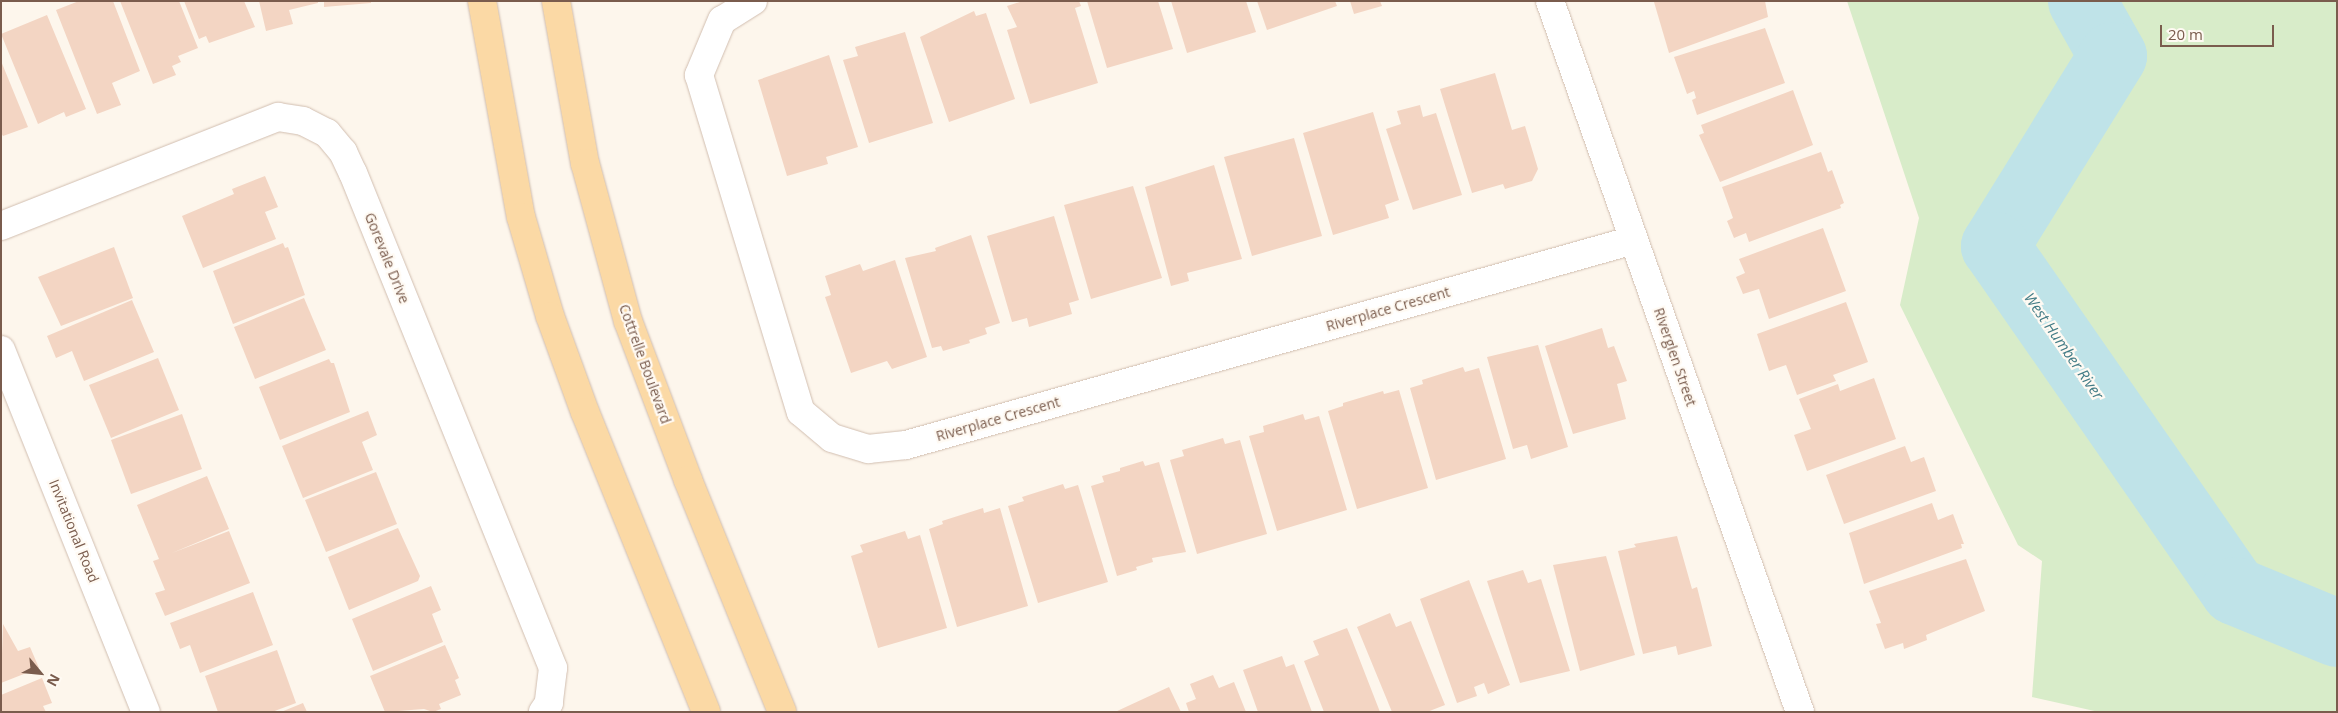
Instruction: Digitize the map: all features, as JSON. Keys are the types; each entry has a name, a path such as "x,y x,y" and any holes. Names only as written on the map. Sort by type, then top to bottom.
{"main road":[{"path":"482,1 519,208 550,316 585,412 706,712"},
{"name":"Cottrelle Boulevard","path":"556,1 585,164 628,321 782,712"}],"street":[{"name":"Riverplace Crescent","path":"753,1 722,20 699,75 801,412 832,438 868,449 906,445 1634,240"},
{"name":"Riverglen Street","path":"1550,1 1800,712"},
{"name":"Gorevale Drive","path":"1,226 278,117 303,121 327,133 343,152 353,173 553,668 549,703 543,712"},
{"name":"Invitational Road","path":"1,350 146,712"}],"green space":[{"path":"1847,1 2337,1 2337,712 2099,712 2032,697 2042,561 2018,545 1900,305 1919,218"}],"building":[{"path":"79,1 113,1 140,71 112,83 121,105 97,114 56,10"},
{"path":"120,1 179,1 198,48 178,56 181,62 172,66 176,75 153,84"},
{"path":"184,1 244,1 255,27 209,43 206,36 199,39"},
{"path":"259,1 318,1 318,3 289,10 293,24 266,31"},
{"path":"324,1 371,1 371,3 324,7"},
{"path":"1023,1 1079,1 1081,6 1075,8 1098,83 1030,104 1007,30 1017,27 1007,6"},
{"path":"1087,1 1158,1 1173,49 1107,68"},
{"path":"1171,1 1246,1 1256,32 1187,53"},
{"path":"1257,1 1335,1 1337,6 1267,30"},
{"path":"1350,1 1380,1 1382,6 1354,14"},
{"path":"1765,1 1768,17 1669,53 1654,2"},
{"path":"974,11 976,16 986,13 1015,99 949,122 920,37"},
{"path":"47,15 86,109 66,117 64,112 38,124 1,34"},
{"path":"1765,28 1785,83 1697,115 1692,100 1696,98 1694,91 1687,94 1674,57"},
{"path":"905,32 933,123 869,143 843,60 858,56 855,47"},
{"path":"829,55 858,147 826,157 828,164 787,176 758,80"},
{"path":"1,61 28,127 3,136 1,133"},
{"path":"1495,73 1512,130 1525,126 1538,169 1532,181 1505,189 1503,184 1472,193 1440,89"},
{"path":"1793,90 1813,145 1720,182 1699,135 1704,133 1701,125"},
{"path":"1420,105 1423,117 1436,113 1462,195 1413,210 1386,129 1401,124 1397,111"},
{"path":"1373,112 1399,200 1385,205 1389,218 1333,235 1303,133"},
{"path":"1294,138 1322,236 1252,256 1224,157"},
{"path":"1821,152 1828,172 1832,170 1844,203 1840,205 1841,208 1749,242 1746,233 1734,238 1727,221 1733,218 1722,187"},
{"path":"1214,165 1242,259 1187,273 1189,281 1171,286 1145,187"},
{"path":"265,176 278,207 265,212 276,239 203,268 182,216 234,194 232,189"},
{"path":"1133,186 1162,278 1091,299 1064,205"},
{"path":"1054,216 1079,300 1069,303 1072,314 1029,327 1027,318 1012,322 987,236"},
{"path":"1823,228 1846,291 1769,319 1759,289 1743,294 1736,277 1745,273 1739,259"},
{"path":"971,235 1000,323 985,328 987,334 969,340 970,343 943,351 941,346 932,348 905,258 936,251 935,248"},
{"path":"283,243 285,248 288,247 305,295 233,324 213,271"},
{"path":"114,247 133,298 61,326 38,277"},
{"path":"895,260 927,357 892,369 887,361 851,373 825,297 831,295 825,276 860,264 863,271"},
{"path":"304,298 326,350 255,379 234,327"},
{"path":"132,300 154,352 84,381 72,351 56,358 47,336"},
{"path":"1846,302 1868,362 1833,375 1836,381 1797,395 1786,365 1769,371 1757,334"},
{"path":"1602,328 1608,348 1614,346 1627,381 1617,384 1626,419 1573,434 1545,346"},
{"path":"1538,345 1568,447 1531,459 1527,445 1513,449 1487,357"},
{"path":"158,358 179,410 111,438 89,385"},
{"path":"329,359 331,363 334,363 350,412 280,440 259,387"},
{"path":"1463,367 1465,372 1479,368 1506,459 1436,480 1410,388 1423,384 1422,380"},
{"path":"1874,378 1896,439 1807,471 1794,435 1811,429 1799,399 1838,384 1840,391"},
{"path":"1399,390 1428,488 1357,509 1328,411 1343,406 1343,403 1383,391 1384,394"},
{"path":"368,411 377,435 362,442 373,470 303,498 282,446"},
{"path":"182,414 202,469 131,494 111,440"},
{"path":"1303,414 1305,420 1319,416 1347,510 1277,531 1249,436 1264,432 1263,426"},
{"path":"1223,438 1225,444 1240,440 1267,534 1197,554 1170,460 1184,456 1182,450"},
{"path":"1905,446 1911,462 1924,457 1936,491 1844,524 1826,475"},
{"path":"1143,461 1145,466 1159,462 1186,552 1152,558 1153,562 1136,567 1137,570 1117,576 1091,486 1104,482 1102,476"},
{"path":"376,472 397,524 326,552 305,500"},
{"path":"207,476 229,529 172,553 229,531 250,583 165,616 155,593 165,590 153,561 159,559 137,505"},
{"path":"1063,484 1065,489 1078,485 1108,582 1038,603 1008,506 1024,501 1022,497"},
{"path":"1932,503 1938,520 1953,514 1964,544 1961,544 1962,548 1864,584 1849,533"},
{"path":"983,508 984,513 1000,508 1028,606 957,627 929,529 943,524 942,521"},
{"path":"398,528 420,576 418,581 349,610 328,557"},
{"path":"905,531 908,539 920,535 947,628 878,648 851,556 863,552 860,545"},
{"path":"1677,536 1692,589 1697,587 1712,646 1678,655 1676,646 1643,654 1618,551 1636,547 1634,544"},
{"path":"1606,556 1635,655 1580,671 1553,565"},
{"path":"1966,559 1985,611 1926,635 1927,640 1904,649 1903,643 1885,649 1876,624 1881,623 1869,591"},
{"path":"1523,570 1528,583 1541,579 1570,671 1520,683 1487,581"},
{"path":"1469,580 1510,685 1488,694 1484,683 1474,687 1477,696 1457,703 1420,599"},
{"path":"431,586 441,610 432,614 443,642 373,671 352,619"},
{"path":"253,592 273,645 200,673 190,645 180,649 170,623"},
{"path":"1390,613 1396,627 1411,621 1445,705 1427,712 1392,712 1357,627"},
{"path":"3,624 18,651 30,647 39,668 1,683"},
{"path":"1347,628 1380,712 1324,712 1304,661 1319,655 1313,641"},
{"path":"445,645 459,678 455,680 461,695 439,704 441,709 433,712 424,709 385,712 370,676"},
{"path":"277,650 296,703 272,712 218,712 205,676"},
{"path":"1282,656 1286,667 1294,664 1312,712 1258,712 1243,670"},
{"path":"1213,675 1219,688 1234,682 1246,712 1189,712 1186,703 1196,699 1190,684"},
{"path":"42,678 52,703 43,706 46,712 1,712 1,695"},
{"path":"1169,687 1181,712 1115,712"},
{"path":"303,703 307,712 281,712"}],"waterway":[{"name":"West Humber River","path":"2082,1 2113,56 1995,246 2235,591 2337,633"}]}
